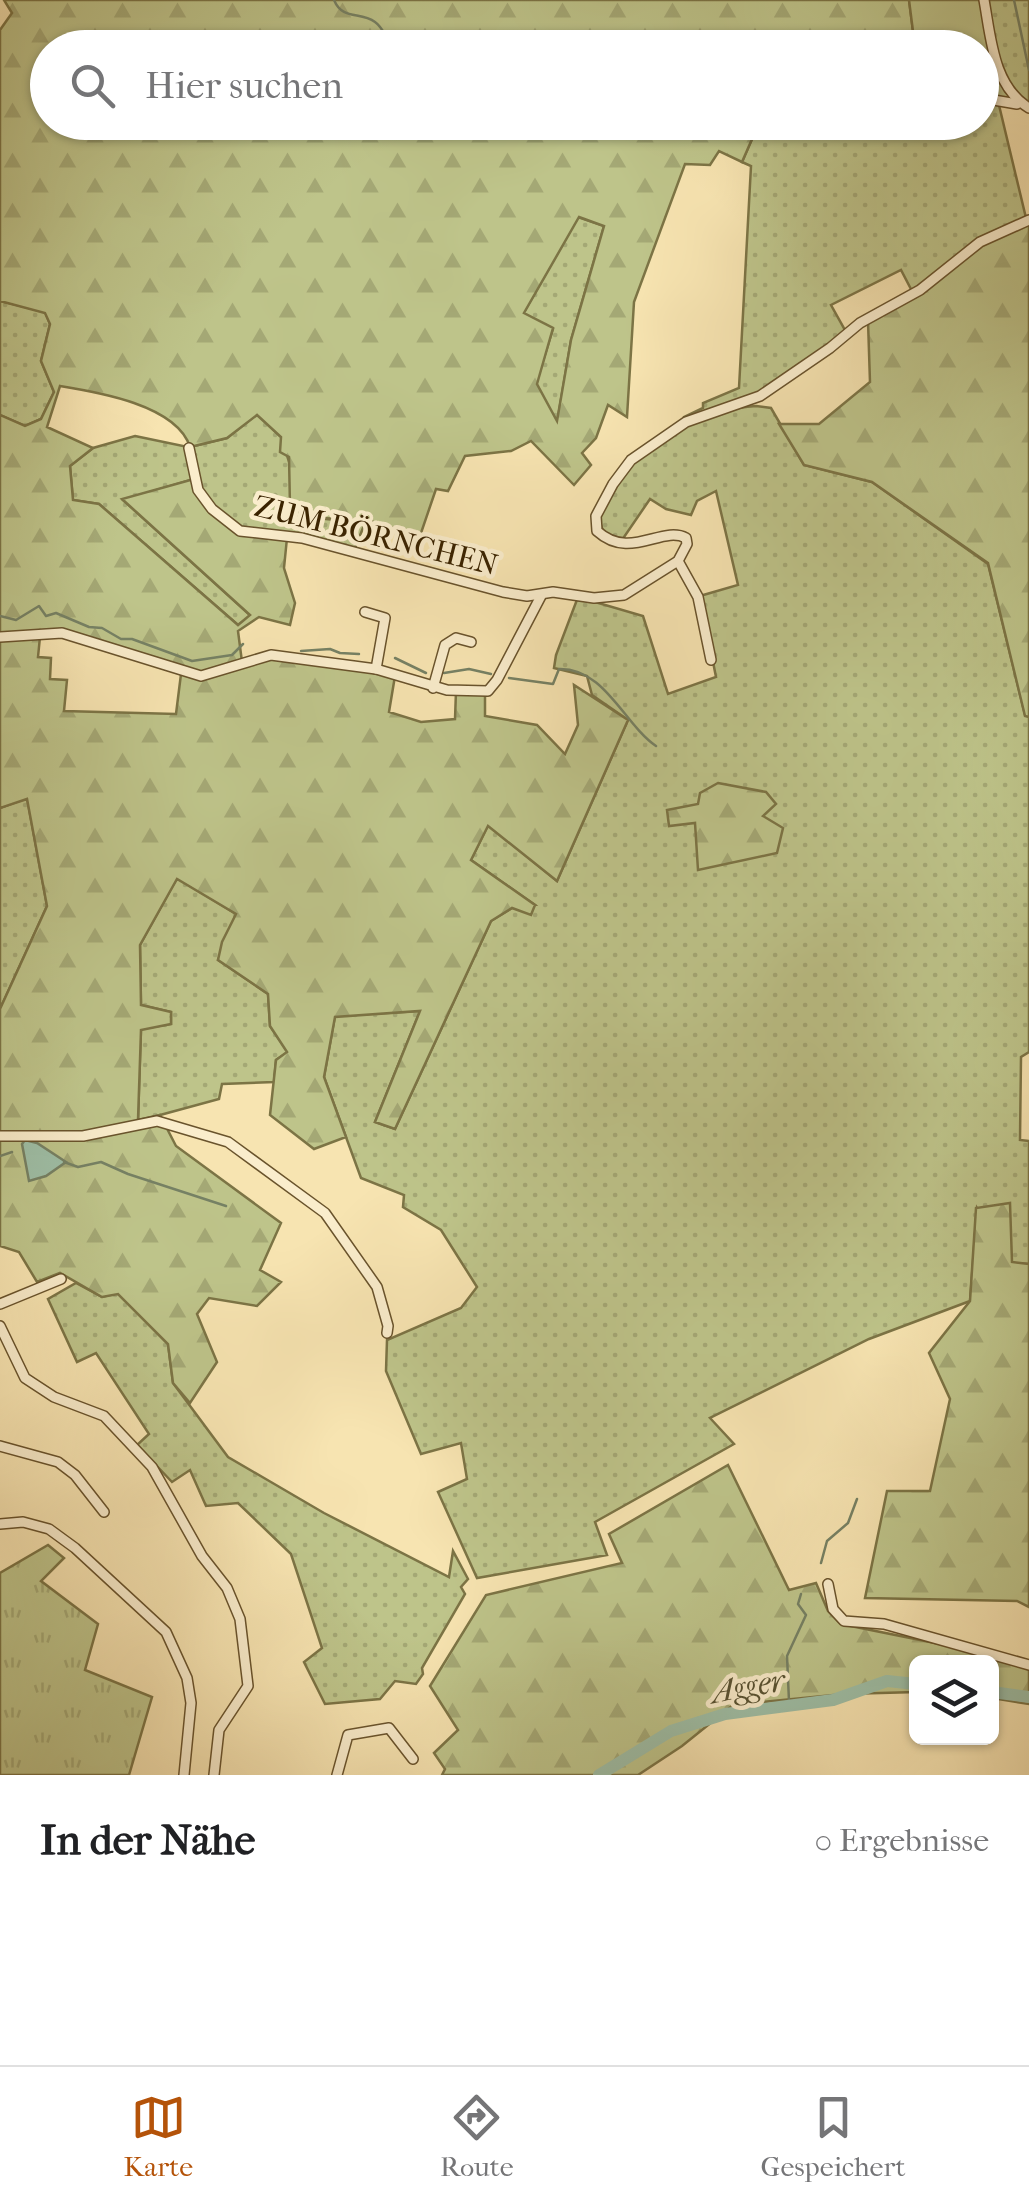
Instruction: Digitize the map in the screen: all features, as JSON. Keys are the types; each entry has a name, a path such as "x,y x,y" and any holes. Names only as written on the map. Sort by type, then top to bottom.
{"street":[{"path":"984,0 989,30"},
{"path":"999,70 1016,100 1029,108"},
{"path":"999,100 1029,108"},
{"path":"712,660 698,596 678,562 687,544 681,534 638,544 613,540 597,530 596,516 613,484 631,460 686,422 760,396 830,348 860,322 920,290 980,242 1029,220"},
{"name":"ZUM BÖRNCHEN","path":"189,448 198,490 212,509 246,533 302,538 503,592 542,596 553,592 594,598 624,595 678,562"},
{"path":"0,637 62,634 201,676 266,655 376,669 433,688 488,690 542,596"},
{"path":"365,612 385,618 376,669"},
{"path":"433,688 444,645 456,638 471,642"},
{"path":"0,1136 83,1136 157,1121 228,1142 325,1213 378,1287 387,1333"},
{"path":"0,1304 61,1279"},
{"path":"0,1326 25,1378 54,1397 104,1416 152,1467 202,1556 227,1588 240,1619 248,1686 219,1730 214,1775"},
{"path":"0,1446 58,1462 76,1475 104,1512"},
{"path":"0,1524 24,1522 49,1528 166,1632 187,1678 191,1703 184,1775"},
{"path":"828,1584 833,1609 844,1620 884,1624 1029,1665"},
{"path":"337,1775 348,1734 389,1728 412,1758"}],"green space":[{"path":"4,0 909,0 913,30 30,30 30,140 752,140 742,162 719,151 710,165 685,164 634,302 627,417 608,405 596,438 582,453 591,465 574,485 531,441 511,451 465,456 448,491 436,489 420,536 370,521 307,517 290,506 289,457 280,452 281,437 257,415 227,438 190,447 182,433 153,411 114,397 60,386 47,427 93,448 70,466 73,500 99,504 238,625 250,615 122,499 194,479 210,506 245,535 287,538 284,568 295,603 290,625 259,617 238,631 242,662 266,656 395,676 389,712 421,722 455,719 456,691 485,692 485,716 537,725 565,754 578,725 574,685 628,720 557,881 488,826 471,860 535,905 531,915 512,908 491,921 395,1129 375,1122 420,1011 335,1017 324,1077 346,1137 314,1149 270,1115 276,1060 287,1052 270,1026 268,994 218,960 236,914 177,879 140,945 141,1005 171,1012 171,1024 141,1030 138,1120 160,1115 176,1146 281,1223 260,1270 281,1282 257,1306 209,1298 197,1314 217,1362 190,1403 173,1383 168,1344 118,1294 102,1297 60,1273 37,1282 19,1252 0,1246 0,1009 47,906 27,799 0,808 0,415 25,426 41,419 54,392 41,361 50,324 45,313 0,301 0,30 12,13","holes":["579,217 604,226 571,340 557,421 537,384 553,328 524,313","62,636 181,674 176,714 64,711 67,680 50,679 51,658 38,657 40,637"]},
{"path":"909,0 980,0 986,30 913,30"},
{"path":"985,0 1029,0 1029,105 1002,72 999,30 990,30"},
{"path":"999,74 1015,100 999,101"},
{"path":"999,105 1026,218 913,293 901,270 831,305 846,332 760,394 684,421 684,417 703,408 703,403 739,388 751,166 742,162 752,140 999,140"},
{"path":"578,217 604,226 571,340 557,423 536,384 553,329 523,314"},
{"path":"1029,221 1029,717 1025,716 988,563 872,482 804,465 779,424 819,424 870,382 868,321 900,304 980,243"},
{"path":"0,301 45,312 50,324 41,361 54,392 41,419 25,426 0,415"},
{"path":"756,406 771,408 804,465 872,482 988,564 1025,715 1029,717 1029,1052 1021,1057 1020,1140 1029,1141 1029,1264 1012,1263 977,1208 970,1301 869,1339 710,1418 734,1444 595,1522 607,1555 477,1578 438,1492 467,1479 461,1443 421,1454 386,1371 387,1340 461,1308 477,1287 441,1230 403,1207 404,1195 361,1178 324,1077 335,1016 420,1011 375,1122 395,1129 491,921 512,908 535,905 471,860 488,825 557,881 628,720 592,695 587,676 554,668 578,597 643,616 668,694 716,677 700,596 738,585 716,491 697,501 691,515 666,509 650,499 622,540 604,534 599,519 611,492 632,464 663,439 700,420"},
{"path":"257,414 281,437 307,517 365,523 353,553 302,537 246,532 212,504 196,479 190,447 227,438"},
{"path":"135,436 188,447 194,479 123,500 251,616 238,625 99,504 73,500 70,466 93,448"},
{"path":"718,783 766,792 776,804 763,816 783,828 777,853 698,870 695,823 669,826 667,810 698,804 700,793"},
{"path":"27,798 47,906 0,1009 0,808"},
{"path":"177,878 236,914 218,960 268,994 270,1026 288,1052 276,1060 274,1082 222,1084 219,1099 138,1121 141,1029 171,1024 171,1012 141,1005 140,945"},
{"path":"1010,1203 1012,1262 1029,1264 1029,1607 1017,1601 865,1598 887,1491 930,1491 950,1399 929,1353 970,1301 976,1208"},
{"path":"76,1283 102,1297 118,1293 168,1344 173,1383 228,1457 324,1513 449,1577 453,1551 468,1579 461,1587 465,1594 416,1684 395,1681 380,1699 325,1704 304,1662 322,1648 291,1554 238,1503 206,1506 190,1470 172,1482 137,1445 149,1434 96,1353 77,1362 48,1299"},
{"path":"728,1465 789,1590 816,1583 828,1611 841,1624 981,1655 909,1655 909,1692 733,1705 638,1775 442,1775 445,1769 434,1753 458,1730 430,1686 486,1595 622,1563 609,1534"},
{"path":"48,1545 64,1558 41,1581 98,1624 85,1670 152,1697 129,1775 0,1775 0,1573"},
{"path":"999,1660 1029,1669 1029,1704 999,1699"}],"shaded area":[{"path":"25,1140 37,1143 66,1162 46,1176 29,1181 22,1144"}],"waterway":[{"path":"334,0 342,11 369,19 382,30"},
{"path":"1014,0 1029,70"},
{"path":"0,616 16,620 39,606 46,616 56,613 192,661 232,655 243,644"},
{"path":"301,651 330,649 359,654"},
{"path":"395,658 426,673"},
{"path":"444,673 469,669 491,674"},
{"path":"509,678 553,684 559,669 589,677 656,746"},
{"path":"0,1156 12,1152"},
{"path":"64,1162 78,1167 101,1162 226,1206"},
{"path":"821,1563 827,1541 848,1523 857,1499"},
{"path":"782,1707 789,1701 787,1656 806,1615 798,1604 801,1594"},
{"name":"Agger","path":"599,1775 671,1731 725,1714 833,1700 887,1681 909,1683"},
{"name":"Agger","path":"999,1693 1029,1697"}]}
